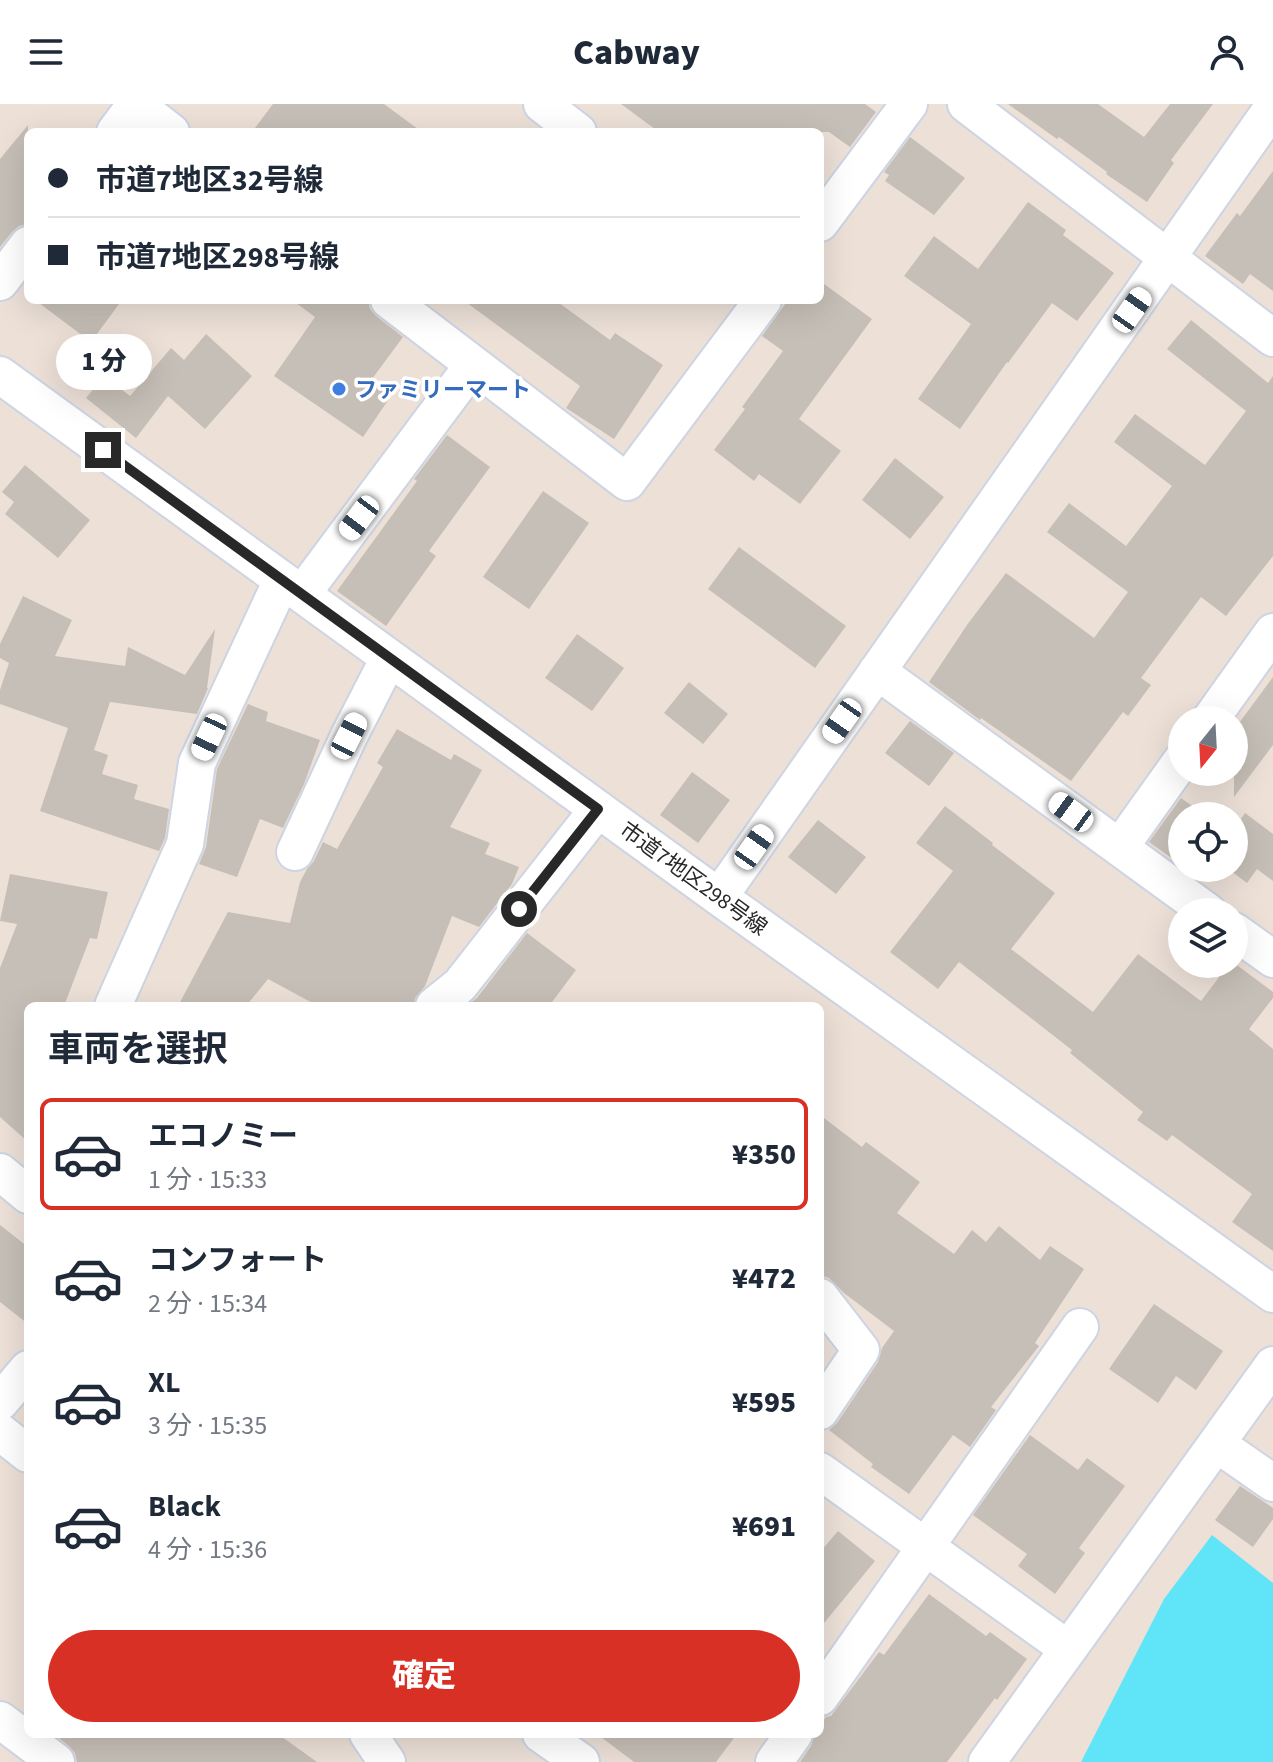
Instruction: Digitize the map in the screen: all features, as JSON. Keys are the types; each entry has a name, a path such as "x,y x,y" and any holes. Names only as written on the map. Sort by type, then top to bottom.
{"street":[{"path":"118,128 136,104 166,128"},
{"path":"542,104 573,128"},
{"path":"824,218 909,104"},
{"path":"966,104 1273,338"},
{"path":"719,897 1273,107"},
{"path":"0,282 24,250"},
{"path":"394,304 627,482 760,304"},
{"path":"115,1002 185,844 197,763 292,587 473,365"},
{"name":"市道7地区298号線","path":"0,375 1273,1294"},
{"path":"1220,706 1271,637"},
{"path":"295,852 389,658"},
{"path":"877,671 1189,898"},
{"path":"1120,847 1168,780"},
{"path":"439,1002 460,985 598,809"},
{"path":"1248,941 1273,959"},
{"path":"0,1172 24,1192"},
{"path":"824,1302 861,1350 824,1405"},
{"path":"824,1689 1080,1327"},
{"path":"987,1762 1273,1365"},
{"path":"0,1402 24,1374"},
{"path":"0,1432 24,1451"},
{"path":"1217,1444 1273,1483"},
{"path":"824,1474 1068,1649"},
{"path":"0,1720 56,1762"},
{"path":"371,1738 387,1762"},
{"path":"547,1738 581,1762"},
{"path":"774,1762 791,1738"}],"water":[{"path":"1212,1535 1273,1583 1273,1762 1081,1762 1164,1599"}],"building":[{"path":"273,104 384,104 417,128 255,128"},
{"path":"621,104 865,104 876,112 850,147 829,132 824,132 824,128 654,128"},
{"path":"1008,104 1098,104 1144,137 1170,104 1213,104 1171,160 1174,163 1147,202 1059,137 1057,139"},
{"path":"24,130 24,225 12,232 0,247 0,159"},
{"path":"910,137 965,178 934,215 885,181 889,175 884,172"},
{"path":"1273,171 1273,291 1250,274 1243,284 1205,256"},
{"path":"1028,202 1066,230 1063,235 1114,273 1077,321 1052,303 960,429 918,399 971,324 904,276 934,236 978,269"},
{"path":"824,284 872,319 799,419 841,451 800,504 759,474 754,481 714,450 783,351 762,336 785,304 824,304"},
{"path":"40,304 119,304 91,342"},
{"path":"297,304 369,304 376,316 403,337 372,379 393,393 363,437 274,376 315,317"},
{"path":"468,304 560,304 610,340 615,333 663,365 614,439 566,408 580,386"},
{"path":"1191,320 1268,383 1273,376 1273,556 1226,616 1201,597 1141,678 1151,685 1128,716 1123,712 1071,781 929,682 1006,573 1094,638 1128,592 1047,532 1069,503 1126,546 1172,486 1114,442 1135,414 1205,465 1246,411 1167,349"},
{"path":"206,334 252,376 205,429 168,396 136,438 86,398 104,376 130,396 171,348 184,360"},
{"path":"447,435 490,467 429,551 436,556 386,626 337,591"},
{"path":"895,458 944,497 910,539 862,500"},
{"path":"25,465 90,520 58,558 5,514 14,502 2,492"},
{"path":"543,491 589,523 529,609 483,577"},
{"path":"739,547 846,626 815,668 708,589"},
{"path":"23,596 72,620 55,656 125,666 128,647 185,675 215,629 208,688 197,714 110,702 94,750 108,755 102,774 138,785 134,799 169,809 165,838 159,851 40,811 68,728 0,704 0,690 9,663 0,658 0,644"},
{"path":"577,634 624,668 592,711 545,678"},
{"path":"1273,677 1273,745 1248,778 1248,711"},
{"path":"689,682 728,714 703,744 664,713"},
{"path":"248,704 268,712 266,721 320,740 283,828 260,819 237,877 199,864 206,847 217,769"},
{"path":"910,721 954,753 929,786 885,753"},
{"path":"397,729 451,760 454,754 482,770 450,827 490,843 485,854 519,867 512,884 479,927 452,916 425,986 414,1002 311,1002 268,979 249,1002 180,1002 228,912 290,923 300,882 307,869 323,842 337,849 383,767 377,763"},
{"path":"692,772 730,800 698,843 660,815"},
{"path":"1234,786 1242,786 1234,797"},
{"path":"945,806 1055,893 1011,949 1093,1012 1138,954 1201,1001 1218,978 1248,978 1248,973 1273,992 1273,998 1249,1029 1273,1049 1273,1251 1232,1222 1252,1194 1172,1135 1167,1141 1137,1120 1143,1112 1070,1053 1072,1050 959,962 938,989 890,952 953,871 916,843"},
{"path":"1248,815 1273,834 1273,881 1257,869 1248,882"},
{"path":"1168,816 1168,855 1149,842"},
{"path":"818,820 866,857 836,894 788,857"},
{"path":"10,874 108,892 97,939 90,938 66,1002 24,1002 24,1138 0,1117 0,968 17,924 0,921"},
{"path":"527,933 576,970 552,1002 472,1002"},
{"path":"824,1118 862,1147 866,1142 920,1182 897,1213 954,1254 972,1230 986,1242 999,1226 1040,1260 1050,1246 1084,1269 1035,1343 1039,1346 991,1407 996,1410 970,1447 953,1435 909,1494 871,1467 873,1464 829,1430 878,1362 882,1348 894,1331 824,1276"},
{"path":"0,1225 24,1244 24,1321 0,1302"},
{"path":"1154,1304 1223,1351 1196,1390 1176,1376 1158,1403 1109,1369"},
{"path":"1030,1435 1078,1470 1087,1458 1125,1486 1079,1548 1085,1553 1055,1594 1018,1566 1027,1554 973,1515"},
{"path":"1240,1486 1273,1508 1273,1519 1253,1547 1215,1520"},
{"path":"838,1531 875,1561 824,1623 824,1547"},
{"path":"929,1594 986,1636 990,1632 1027,1659 947,1762 800,1762 814,1738 824,1738 826,1717 831,1716 879,1652 884,1655"},
{"path":"59,1738 284,1738 317,1762 77,1762 69,1746"},
{"path":"602,1738 734,1738 716,1762 634,1762"}],"place":[{"name":"ファミリーマート","path":"339,389"}],"route":[{"path":"103,450 598,809 519,909"}]}
